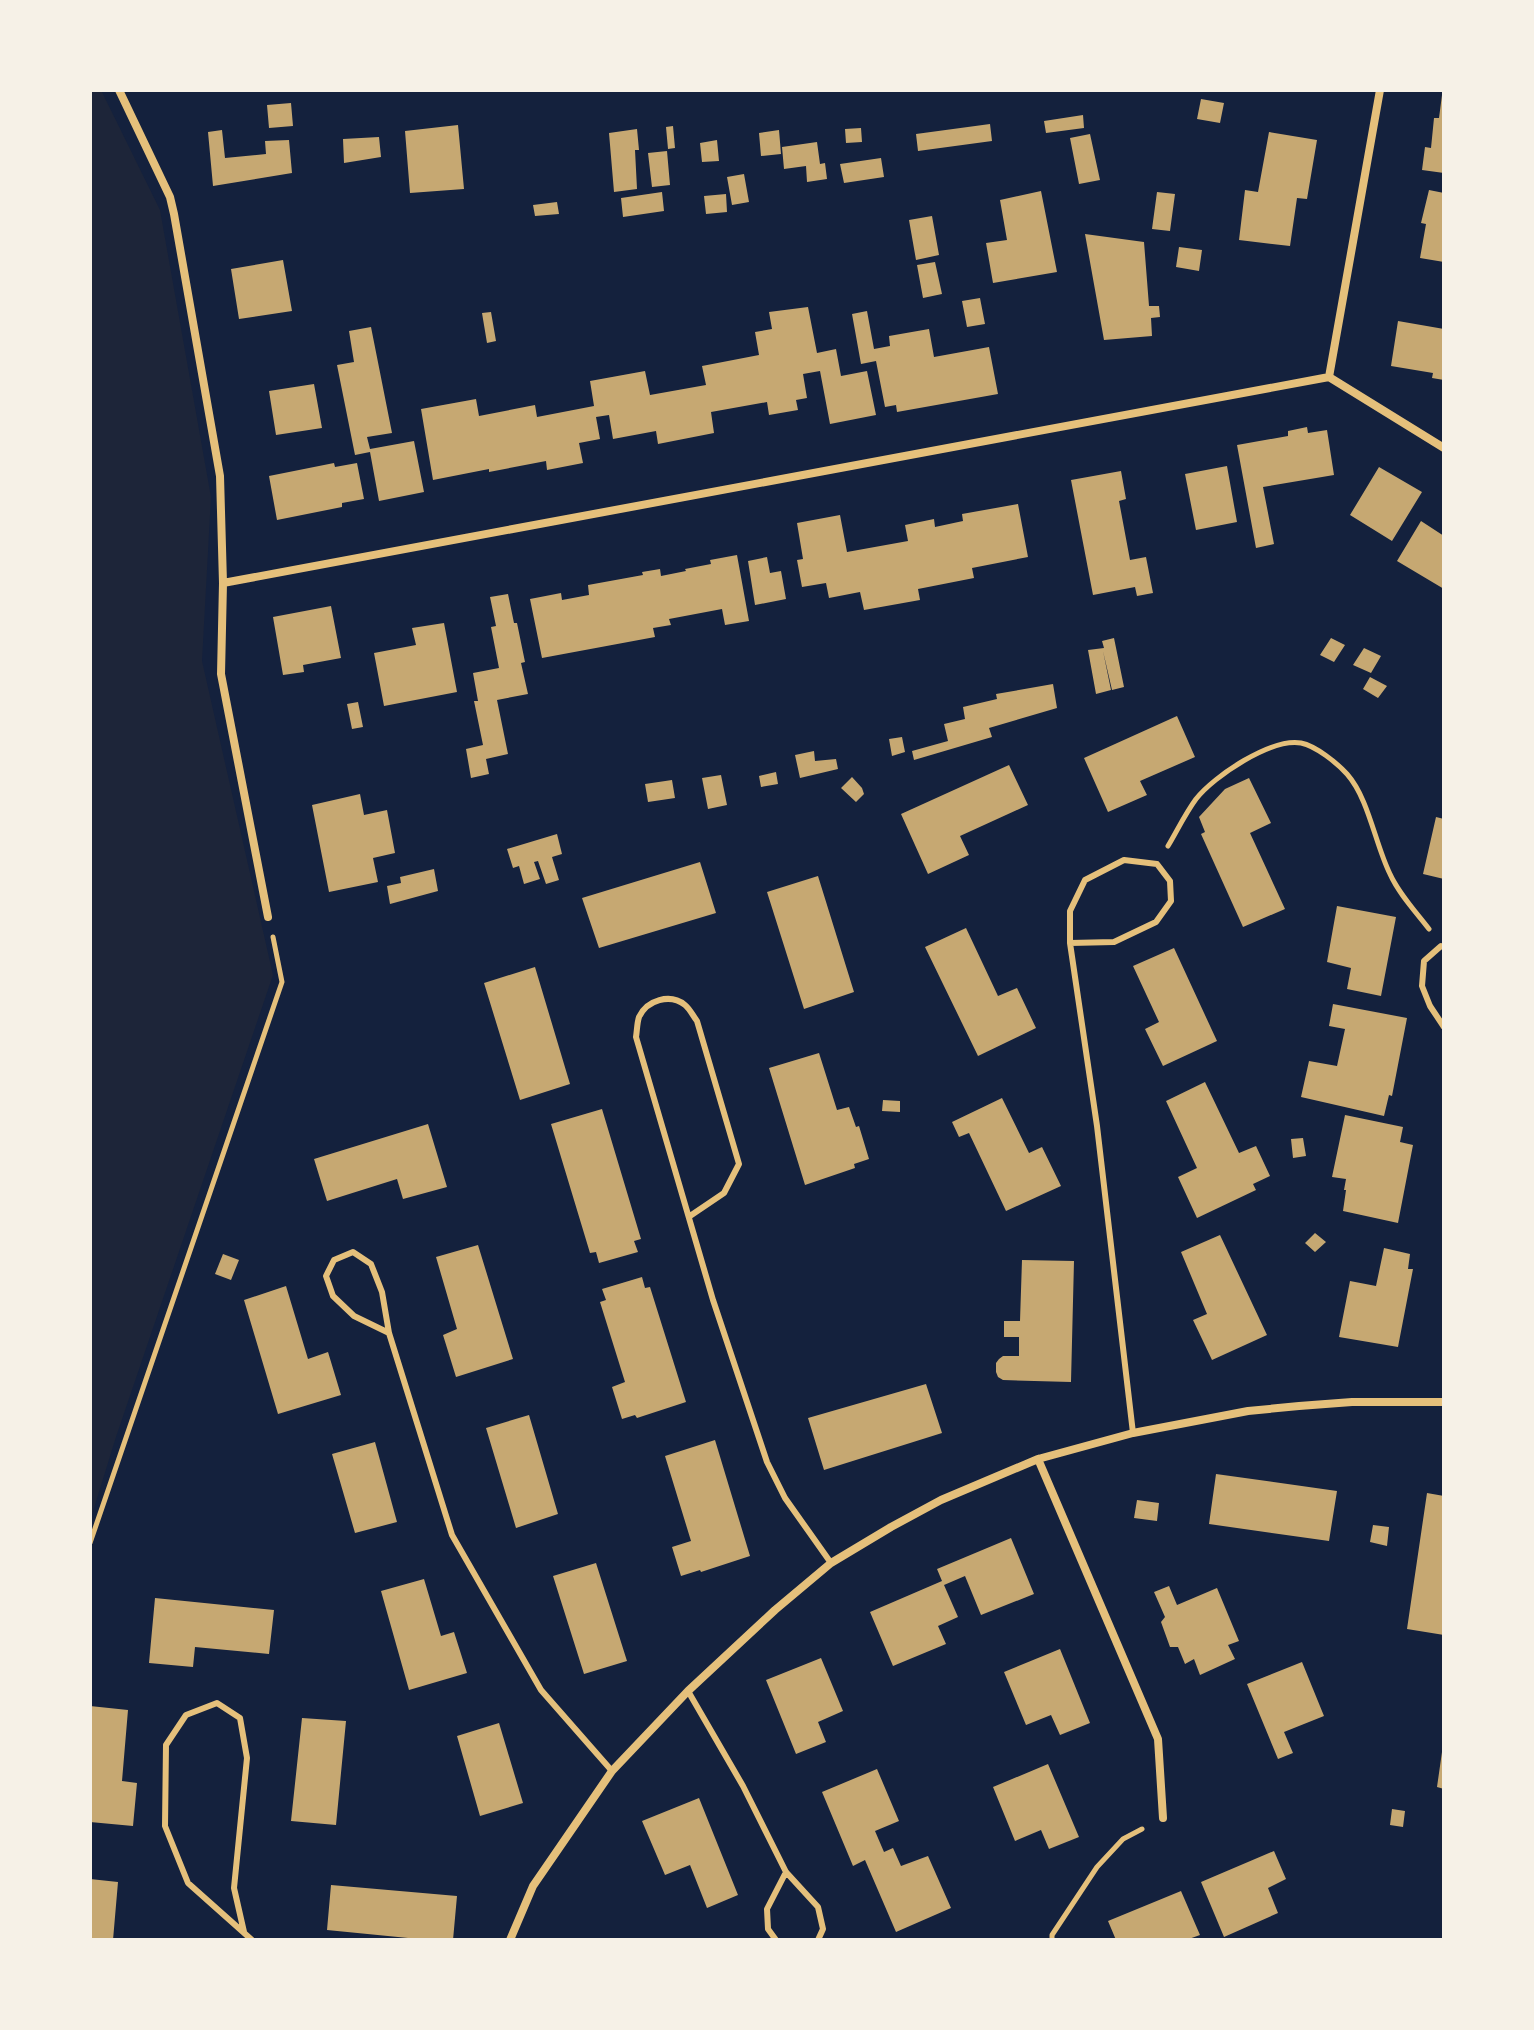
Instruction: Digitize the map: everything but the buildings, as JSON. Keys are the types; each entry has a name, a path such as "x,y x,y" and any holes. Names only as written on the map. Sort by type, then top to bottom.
{"street":[{"path":"119,90 170,197 174,214 220,476 223,583 221,674 268,917"},
{"path":"1329,377 1380,90"},
{"path":"223,583 1329,377 1444,448"},
{"path":"510,1940 533,1886 612,1771 688,1691 775,1610 831,1563 891,1527 941,1500 1038,1459 1133,1433 1248,1411 1352,1402 1444,1402"},
{"path":"1038,1459 1158,1739 1163,1818"}],"lane":[{"path":"1070,943 1114,942 1156,922 1171,901 1170,881 1157,864 1124,860 1085,880 1070,911 1070,943 1097,1126 1133,1433"},
{"path":"1442,947 1424,961 1422,986 1430,1006 1444,1027"},
{"path":"690,1216 724,1193 739,1164 697,1021 686,1006 672,999 657,1000 647,1006 639,1018 636,1037 713,1300 767,1462 785,1498 831,1563"},
{"path":"389,1333 354,1316 333,1296 326,1276 334,1260 353,1252 371,1264 382,1292 389,1333 452,1535 541,1690 612,1771"},
{"path":"688,1691 743,1786 786,1872 818,1907 823,1929 818,1940"},
{"path":"244,1932 234,1888 247,1758 240,1718 217,1703 186,1715 166,1745 165,1826 188,1883 252,1940"},
{"path":"776,1940 768,1929 767,1909 786,1872"}],"path":[{"path":"1157,864 1196,799 1211,784 1261,751 1301,743 1326,755 1348,775 1360,796 1391,878 1442,947"},
{"path":"90,1543 282,982 268,917"},
{"path":"1052,1940 1052,1935 1097,1867 1123,1839 1163,1818"}],"shaded area":[{"path":"90,90 101,90 160,210 211,497 202,661 273,975 90,1521"}]}
